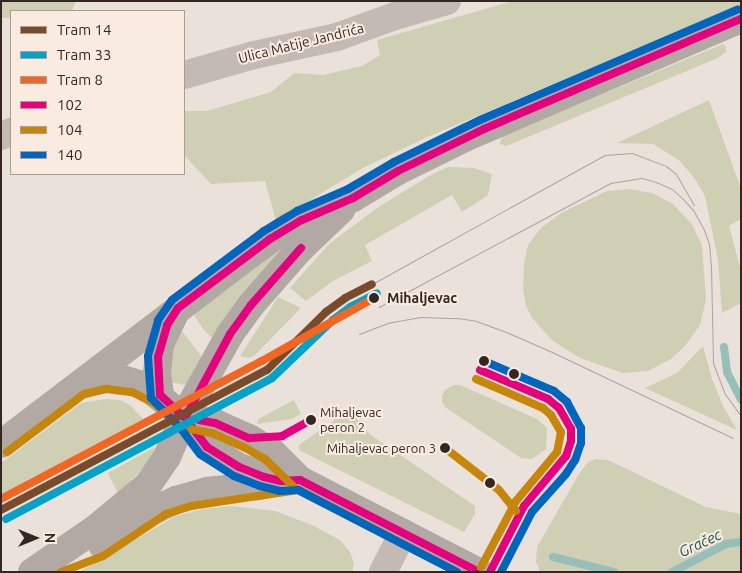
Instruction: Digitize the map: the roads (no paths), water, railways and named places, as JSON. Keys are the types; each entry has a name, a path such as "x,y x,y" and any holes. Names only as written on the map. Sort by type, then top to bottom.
{"main road":[{"path":"1,444 270,239 302,220 353,198 398,171 476,133 741,19"},
{"path":"37,569 102,524 148,485 168,457 184,418 222,347 251,305 300,250 353,198"},
{"path":"160,395 157,373 160,344 178,308"},
{"path":"80,385 95,380 122,379 146,386 160,395 184,418 200,440 216,453 239,467 264,477 290,480 403,533 479,572"},
{"path":"37,569 98,547 148,514 176,500 207,491 257,486 290,480"}],"street":[{"name":"Ulica Matije Jandrića","path":"185,74 254,55 337,37 395,16 447,1"},
{"path":"383,572 403,533"}],"waterway":[{"path":"724,347 727,372 741,400"},
{"name":"Gračec","path":"672,572 726,544 741,542"},
{"name":"Gračec","path":"553,557 614,572"}],"tram line":[{"path":"372,284 605,155 632,153 666,166 676,174 694,205"},
{"path":"379,307 610,183 642,178 656,182 672,189 683,199 693,210 704,230 709,244 711,266 713,363 725,394 741,416"},
{"name":"14","path":"1,510 267,370 326,312 345,298 372,284"},
{"name":"33","path":"6,519 272,378 333,320 350,307 377,293"},
{"name":"8","path":"1,499 262,361 374,298"},
{"path":"359,334 387,323 420,317 458,318 476,321 554,353 733,438"}],"place":[{"name":"Mihaljevac","path":"374,298"},
{"name":"Mihaljevac peron 2","path":"311,420"},
{"name":"Mihaljevac peron 3","path":"445,448"}]}
